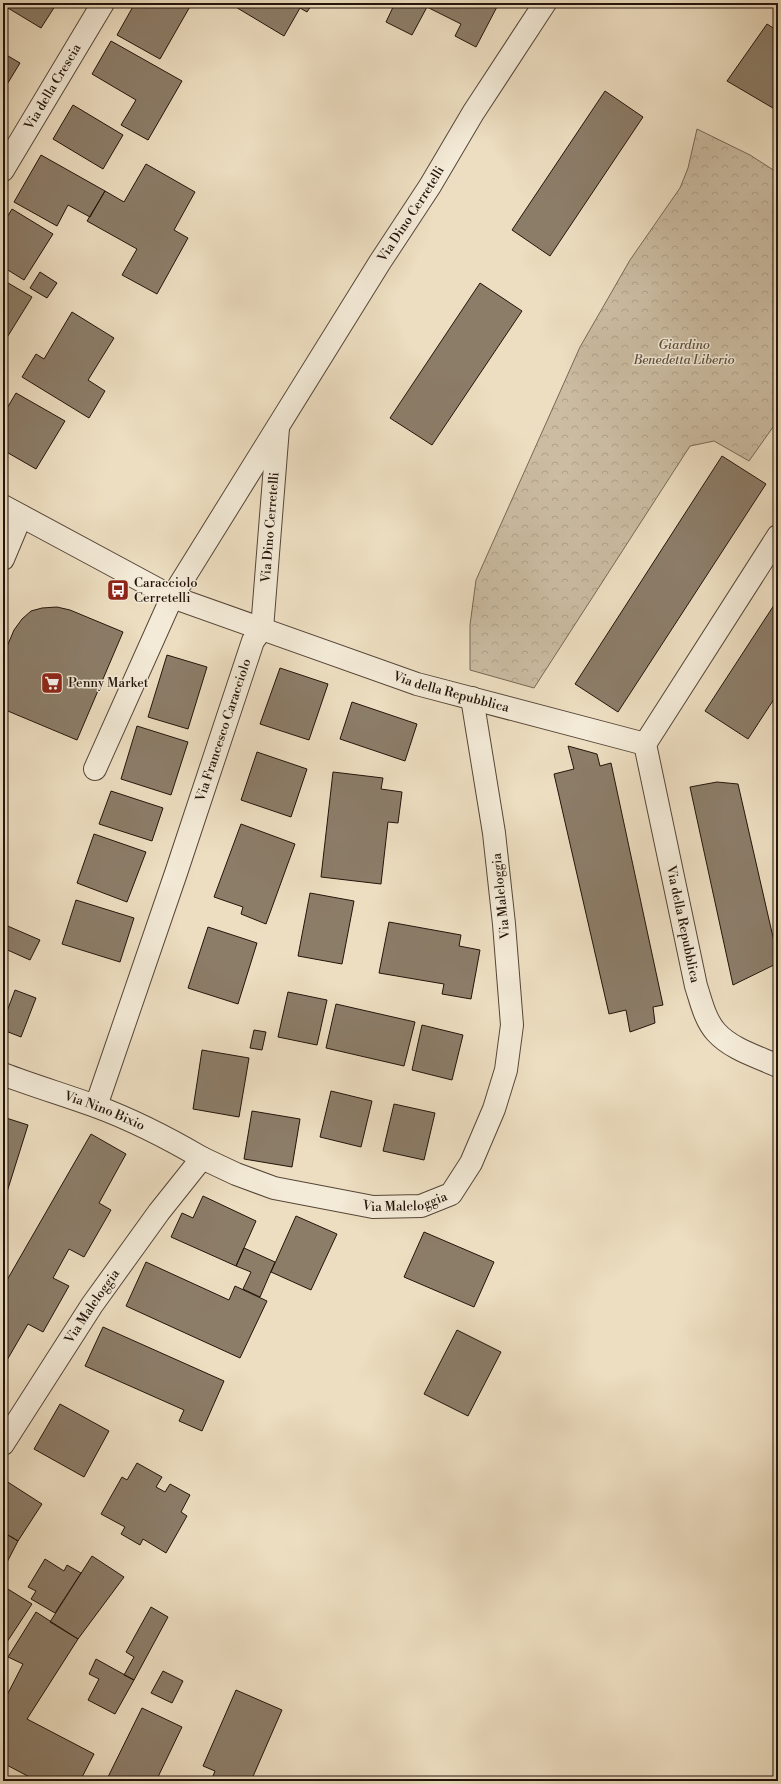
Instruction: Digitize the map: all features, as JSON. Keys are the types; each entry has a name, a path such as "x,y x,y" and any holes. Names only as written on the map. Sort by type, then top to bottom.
{"street":[{"name":"Via della Crescia","path":"3,170 103,3"},
{"name":"Via Dino Cerretelli","path":"95,769 172,597 380,262 430,186 473,113 546,3"},
{"name":"Via Dino Cerretelli","path":"262,629 278,426"},
{"path":"3,559 12,511 172,597 262,629"},
{"path":"645,744 778,536"},
{"name":"Via della Repubblica","path":"262,629 417,684 645,744 696,986 707,1016 716,1032 725,1040 737,1048 778,1066"},
{"name":"Via Francesco Caracciolo","path":"96,1106 176,873 253,641 262,629"},
{"name":"Via Maleloggia","path":"3,1444 92,1305 159,1212 202,1158 236,1174 274,1188 373,1207 421,1206 451,1194 471,1162 494,1109 506,1070 512,1025 504,924 494,833 472,698"},
{"name":"Via Nino Bixio","path":"3,1074 96,1106 173,1140 202,1158"}],"green space":[{"name":"Giardino Benedetta Liberio","path":"697,129 750,155 778,173 778,420 749,461 714,441 690,446 534,688 470,670 470,625 476,580 580,347 630,260 680,188 688,168"}],"building":[{"path":"3,3 57,3 41,28 3,5"},
{"path":"135,3 192,3 160,59 117,35"},
{"path":"229,3 313,3 307,12 300,8 284,36"},
{"path":"395,3 499,3 476,47 455,36 461,24 427,7 412,35 386,22"},
{"path":"767,24 778,31 778,111 727,81"},
{"path":"111,41 182,81 148,140 121,125 136,100 92,74"},
{"path":"3,53 20,63 3,91"},
{"path":"605,91 643,117 550,256 512,230"},
{"path":"73,105 123,135 103,169 53,139"},
{"path":"41,155 105,191 90,217 68,205 57,226 14,202"},
{"path":"146,164 195,192 174,230 188,238 157,294 122,275 137,249 87,221 105,191 124,202"},
{"path":"12,209 53,234 24,280 3,267 3,224"},
{"path":"40,272 57,283 47,298 30,288"},
{"path":"3,280 32,297 3,344"},
{"path":"480,283 522,311 432,445 390,418"},
{"path":"72,312 114,338 88,380 105,391 89,418 22,377 36,354 44,359"},
{"path":"16,393 65,421 36,469 3,450 3,415"},
{"path":"722,456 766,484 618,712 575,684"},
{"path":"778,599 778,693 748,739 705,711"},
{"name":"Penny Market","path":"57,607 70,610 123,632 77,740 3,709 3,656 14,630 22,619 31,611 42,608"},
{"path":"167,655 207,667 188,729 148,717"},
{"path":"280,668 328,684 309,740 260,724"},
{"path":"352,702 417,724 405,761 340,739"},
{"path":"137,726 188,742 171,795 121,779"},
{"path":"568,746 597,754 600,766 611,763 663,1005 653,1007 655,1023 630,1032 626,1010 609,1014 554,774 574,769"},
{"path":"257,752 307,769 291,817 241,800"},
{"path":"333,772 383,778 381,789 402,792 398,823 388,822 381,884 321,877"},
{"path":"717,782 738,784 778,959 778,963 733,985 690,787"},
{"path":"111,791 163,808 152,841 99,824"},
{"path":"241,824 295,844 266,924 241,914 243,907 214,897"},
{"path":"94,834 146,852 127,902 77,883"},
{"path":"310,893 354,901 342,964 298,956"},
{"path":"76,900 134,918 120,962 62,944"},
{"path":"389,922 461,935 459,946 480,950 471,999 442,994 444,984 379,973"},
{"path":"3,924 40,940 30,960 3,948"},
{"path":"208,927 257,943 238,1004 188,988"},
{"path":"15,990 36,998 21,1037 3,1030 3,1022"},
{"path":"288,992 327,1000 317,1045 278,1037"},
{"path":"336,1004 415,1022 404,1066 326,1048"},
{"path":"422,1025 463,1035 452,1080 412,1070"},
{"path":"254,1030 266,1032 262,1050 250,1048"},
{"path":"202,1050 249,1058 239,1117 193,1109"},
{"path":"331,1091 372,1101 361,1147 320,1137"},
{"path":"394,1104 435,1113 424,1160 383,1151"},
{"path":"252,1111 300,1119 292,1167 244,1159"},
{"path":"3,1117 28,1125 7,1192 3,1191"},
{"path":"91,1134 126,1154 99,1203 111,1210 84,1257 69,1249 53,1278 69,1286 43,1332 28,1324 3,1367 3,1287"},
{"path":"203,1196 256,1221 236,1266 171,1237 182,1213 193,1218"},
{"path":"296,1216 337,1234 311,1290 271,1272"},
{"path":"424,1232 494,1262 474,1307 404,1277"},
{"path":"244,1248 275,1262 260,1297 243,1289 251,1272 236,1266"},
{"path":"146,1262 229,1300 235,1286 267,1301 240,1358 126,1306"},
{"path":"103,1327 224,1381 202,1431 179,1421 184,1410 85,1366"},
{"path":"457,1330 501,1352 468,1416 424,1394"},
{"path":"60,1404 109,1431 84,1477 34,1449"},
{"path":"137,1463 162,1477 156,1487 165,1492 170,1484 190,1495 181,1512 187,1516 166,1553 143,1539 140,1545 121,1534 125,1527 101,1514 122,1477 127,1480"},
{"path":"3,1479 42,1504 18,1541 3,1532"},
{"path":"3,1532 18,1541 3,1570"},
{"path":"92,1556 124,1577 78,1639 50,1622"},
{"path":"45,1559 64,1571 67,1565 81,1573 55,1613 31,1599 36,1591 28,1587"},
{"path":"3,1586 32,1604 3,1648"},
{"path":"151,1607 168,1617 134,1680 124,1675 134,1657 126,1652"},
{"path":"36,1612 78,1639 27,1719 94,1754 80,1781 37,1781 3,1763 3,1703 23,1664 8,1657"},
{"path":"96,1659 134,1680 115,1714 88,1700 99,1679 89,1674"},
{"path":"163,1671 183,1681 172,1703 151,1693"},
{"path":"236,1690 282,1710 251,1781 211,1781 215,1771 203,1766"},
{"path":"142,1708 182,1727 156,1781 106,1781"}],"place":[{"name":"Caracciolo Cerretelli","path":"118,590"},
{"name":"Penny Market","path":"52,683"}]}
